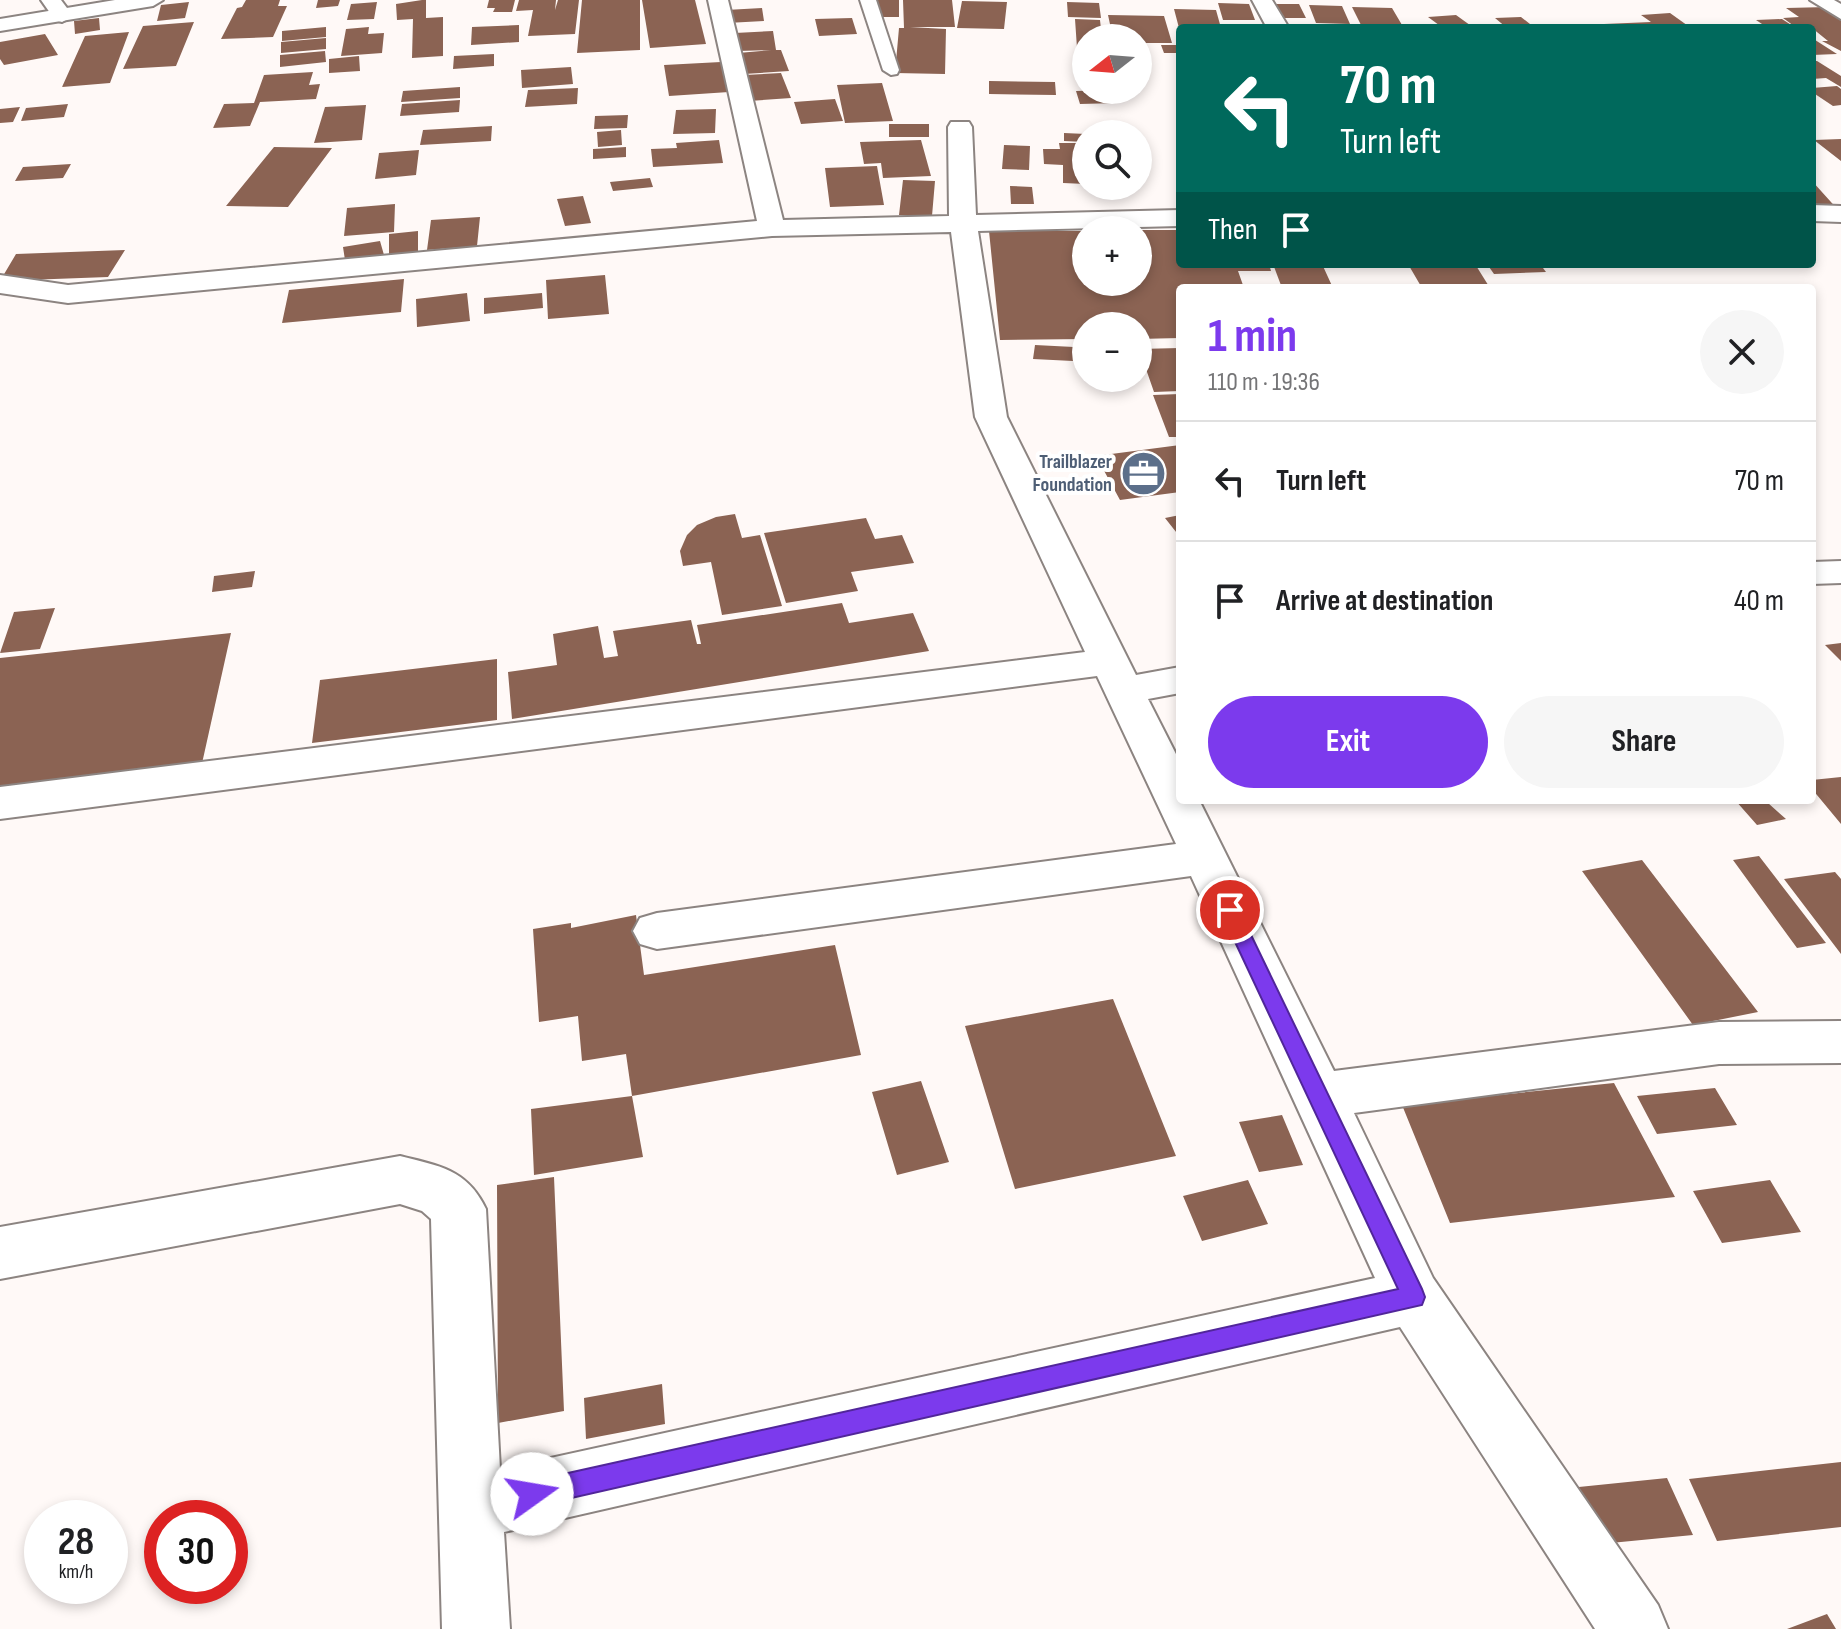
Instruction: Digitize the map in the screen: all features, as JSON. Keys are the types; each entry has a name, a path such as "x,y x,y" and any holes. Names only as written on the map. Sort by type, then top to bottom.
{"street":[{"path":"0,25 56,7 153,0"},
{"path":"718,0 772,228"},
{"path":"1262,0 1276,24"},
{"path":"1820,0 1841,13"},
{"path":"960,127 963,223 991,417 1176,800"},
{"path":"1816,213 1841,214"},
{"path":"0,284 68,294 772,228 1176,218"},
{"path":"1816,573 1841,572"},
{"path":"0,803 1115,676 1176,680"},
{"path":"1178,804 1320,1095 1413,1297 1634,1629"},
{"path":"657,931 1204,857"},
{"path":"1320,1095 1719,1043 1841,1042"},
{"path":"0,1253 400,1180 439,1191 458,1209 476,1629"},
{"path":"472,1507 1413,1297"}],"lane":[{"path":"868,0 891,70"}],"building":[{"path":"246,0 280,0 278,6 287,6 273,37 221,39 237,8 242,7"},
{"path":"318,0 340,0 338,6 316,8"},
{"path":"426,0 426,18 443,17 443,56 412,58 413,19 397,20 396,4"},
{"path":"489,0 515,0 512,12 493,12 495,8 487,8"},
{"path":"519,0 556,0 555,10 558,0 579,0 575,34 528,36 533,10 516,11"},
{"path":"582,0 640,0 640,50 577,53"},
{"path":"642,0 695,0 706,44 650,48"},
{"path":"877,0 899,0 899,17 877,17"},
{"path":"903,0 952,0 955,27 910,27 946,29 945,74 895,73 899,28 904,28"},
{"path":"962,1 1007,2 1004,29 957,28"},
{"path":"189,2 185,18 157,21 161,5"},
{"path":"377,2 374,19 347,20 351,4"},
{"path":"1067,2 1099,3 1101,18 1068,17"},
{"path":"1218,3 1249,4 1255,20 1223,20"},
{"path":"1272,4 1299,4 1306,18 1278,18"},
{"path":"1309,5 1342,6 1350,24 1316,23"},
{"path":"1352,7 1392,8 1401,24 1360,24"},
{"path":"1828,7 1841,15 1841,51 1822,41 1828,41 1816,31 1816,24 1791,24 1783,18 1799,17 1786,8"},
{"path":"762,8 764,21 727,23 726,10"},
{"path":"1174,9 1216,10 1220,24 1178,24"},
{"path":"1670,13 1685,24 1604,24 1651,22 1641,15"},
{"path":"1108,15 1164,16 1172,43 1152,43 1152,24 1110,24"},
{"path":"1456,15 1468,24 1438,24 1428,17"},
{"path":"1521,17 1530,24 1502,24 1495,18"},
{"path":"99,18 100,30 75,34 74,21"},
{"path":"852,18 857,34 819,36 815,19"},
{"path":"1075,19 1100,20 1100,24 1075,24"},
{"path":"1782,19 1790,24 1762,24 1756,20"},
{"path":"194,22 176,66 123,69 143,26"},
{"path":"519,25 519,42 471,45 472,27"},
{"path":"326,27 326,37 282,41 282,31"},
{"path":"369,27 368,34 384,33 382,53 341,56 346,29"},
{"path":"773,31 776,50 781,50 789,71 744,74 738,53 771,50 737,51 735,33"},
{"path":"129,32 110,83 62,87 85,36"},
{"path":"45,34 58,55 4,65 0,59 0,42"},
{"path":"326,38 326,49 281,53 281,42"},
{"path":"1816,41 1837,54 1816,55"},
{"path":"1161,45 1176,45 1176,53 1164,53"},
{"path":"325,51 326,62 280,67 280,55"},
{"path":"494,54 494,66 453,69 454,56"},
{"path":"359,56 360,71 329,73 329,59"},
{"path":"1816,61 1841,76 1841,87 1826,78 1816,79"},
{"path":"721,62 729,92 669,96 664,65"},
{"path":"571,67 573,84 522,88 521,70"},
{"path":"313,72 309,85 320,84 316,99 260,102 250,126 213,128 224,104 254,103 264,75"},
{"path":"781,73 791,98 749,101 745,75"},
{"path":"989,81 1055,82 1056,95 989,94"},
{"path":"882,83 893,121 845,123 837,85"},
{"path":"1837,86 1841,89 1841,105 1833,106 1816,95 1816,88"},
{"path":"460,87 460,98 401,102 403,91"},
{"path":"578,88 577,104 525,107 528,90"},
{"path":"835,99 843,121 801,124 794,102"},
{"path":"460,100 459,112 400,116 402,104"},
{"path":"68,104 64,117 21,121 26,108"},
{"path":"366,105 362,140 314,143 325,107"},
{"path":"20,107 13,122 0,123 0,109"},
{"path":"716,109 715,133 673,134 676,110"},
{"path":"628,115 627,128 594,129 595,116"},
{"path":"889,124 929,124 929,137 889,137"},
{"path":"492,126 491,141 420,145 423,130"},
{"path":"621,130 622,145 598,147 597,132"},
{"path":"1064,133 1072,133 1072,141 1064,141"},
{"path":"1841,139 1841,161 1816,142"},
{"path":"719,140 723,163 653,167 651,149 677,148 676,143"},
{"path":"921,140 931,176 883,178 881,163 864,164 860,142"},
{"path":"1059,143 1072,143 1072,183 1063,183 1063,165 1044,164 1043,149 1060,149"},
{"path":"1004,145 1030,146 1029,170 1002,169"},
{"path":"274,147 332,148 288,207 226,206"},
{"path":"626,147 626,157 593,159 593,149"},
{"path":"419,150 416,175 375,179 379,153"},
{"path":"71,164 63,178 15,181 23,167"},
{"path":"877,166 884,205 830,207 825,168"},
{"path":"650,178 653,187 613,191 610,182"},
{"path":"903,180 935,181 932,216 899,215"},
{"path":"1816,185 1840,212 1816,211"},
{"path":"1010,186 1032,187 1034,204 1011,204"},
{"path":"583,196 591,223 565,226 557,199"},
{"path":"395,204 394,232 344,236 347,208"},
{"path":"480,217 477,246 427,250 431,220"},
{"path":"1152,230 1176,230 1176,268 1270,268 1271,271 1238,271 1243,284 1176,284 1176,338 1152,339 1152,312 1072,312 1072,339 1000,340 989,231 1072,231 1072,296 1152,296"},
{"path":"418,231 418,253 389,256 389,234"},
{"path":"380,241 384,255 345,260 343,247"},
{"path":"125,250 108,277 0,281 16,254"},
{"path":"1274,268 1324,268 1331,284 1280,284"},
{"path":"1410,268 1478,268 1488,284 1420,284"},
{"path":"1490,268 1543,268 1546,272 1494,274"},
{"path":"605,275 609,314 548,319 546,280"},
{"path":"404,279 401,312 282,323 289,290"},
{"path":"467,293 470,321 417,327 416,299"},
{"path":"542,293 543,308 484,314 484,298"},
{"path":"1035,345 1072,347 1072,361 1033,359"},
{"path":"1176,348 1176,391 1154,392 1152,349"},
{"path":"1176,394 1176,437 1169,437 1153,395"},
{"name":"Trailblazer Foundation","path":"1176,446 1176,493 1120,500 1096,456"},
{"path":"735,514 742,538 760,535 782,606 722,615 711,562 683,566 680,551 687,535 697,525 716,517"},
{"path":"1176,516 1176,532 1165,518"},
{"path":"866,518 875,539 902,535 914,563 851,572 858,591 786,603 764,533"},
{"path":"255,571 252,587 212,592 214,576"},
{"path":"842,603 849,623 913,613 929,651 512,719 508,672 557,665 553,634 598,626 604,658 618,656 613,631 691,620 697,644 701,644 697,625"},
{"path":"55,608 40,649 0,653 14,612"},
{"path":"231,633 201,768 0,791 0,658"},
{"path":"1841,643 1841,661 1825,645"},
{"path":"497,659 497,720 312,743 320,680"},
{"path":"1841,777 1841,824 1816,794 1816,780"},
{"path":"1739,804 1769,804 1786,819 1757,825"},
{"path":"1759,856 1826,943 1797,948 1733,860"},
{"path":"1642,860 1758,1012 1693,1025 1582,871"},
{"path":"1835,872 1841,879 1841,954 1784,879"},
{"path":"636,915 644,975 835,945 861,1055 632,1096 626,1054 582,1061 578,1016 539,1022 533,929 571,923 571,928"},
{"path":"1113,999 1176,1156 1015,1189 965,1026"},
{"path":"921,1081 949,1162 897,1175 872,1092"},
{"path":"1614,1083 1675,1197 1450,1223 1402,1105"},
{"path":"1715,1088 1737,1125 1657,1134 1637,1096"},
{"path":"632,1096 643,1157 534,1175 531,1109"},
{"path":"1282,1115 1303,1165 1259,1172 1239,1122"},
{"path":"554,1177 564,1411 498,1423 497,1185"},
{"path":"1248,1180 1268,1224 1202,1241 1183,1196"},
{"path":"1770,1180 1801,1232 1722,1243 1693,1191"},
{"path":"662,1384 665,1424 586,1439 584,1398"},
{"path":"1841,1462 1841,1527 1717,1541 1689,1479"},
{"path":"1667,1478 1693,1535 1590,1545 1569,1488"},
{"path":"1827,1614 1836,1629 1787,1629"}],"place":[{"name":"Trailblazer Foundation","path":"1143,474"}],"route":[{"path":"532,1494 1413,1297 1230,910"}]}
